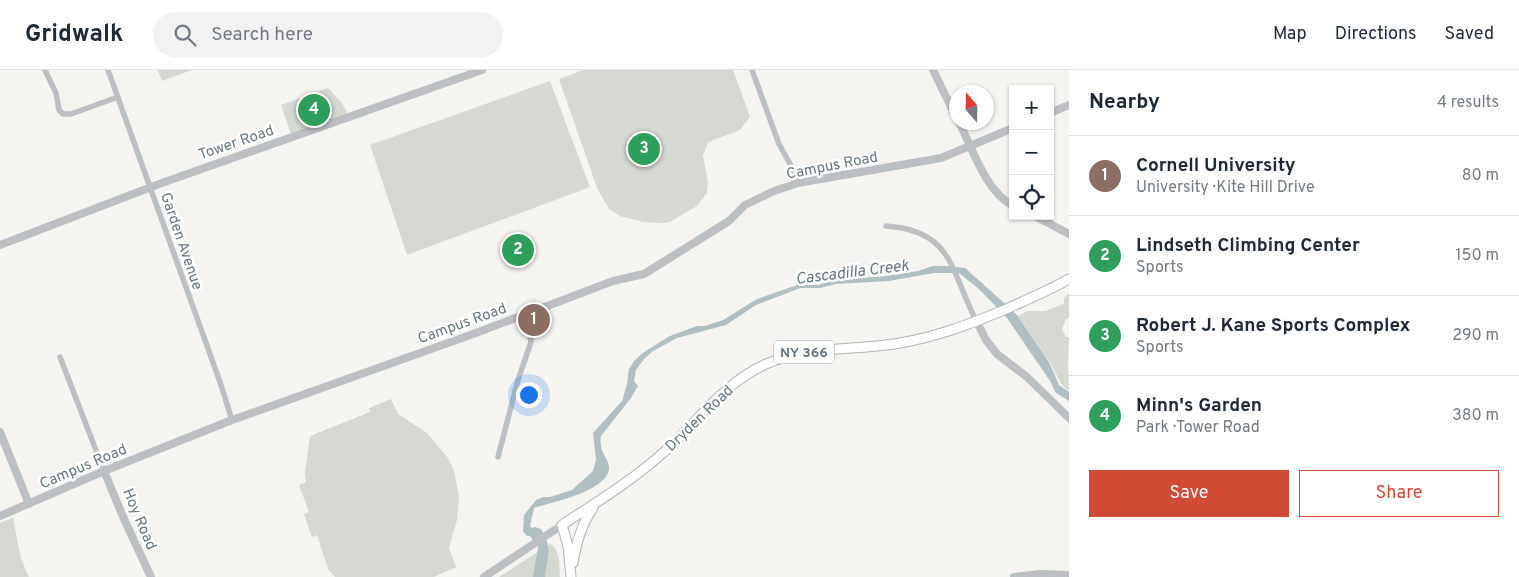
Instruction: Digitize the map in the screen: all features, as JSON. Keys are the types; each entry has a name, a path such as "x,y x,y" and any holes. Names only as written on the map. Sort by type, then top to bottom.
{"main road":[{"name":"Dryden Road","path":"571,577 568,546 562,525 596,503 658,457 682,435 720,394 749,373 766,364 800,353 898,344 920,339 977,322 1069,280"},
{"name":"Dryden Road","path":"571,577 578,536 583,522 596,503"}],"street":[{"path":"45,70 56,92 58,109 63,114 71,114 118,97"},
{"name":"Garden Avenue","path":"108,70 232,420"},
{"name":"Tower Road","path":"0,245 151,187 482,70"},
{"path":"752,70 780,144 798,183"},
{"path":"933,70 949,103"},
{"path":"1054,111 1069,104"},
{"path":"963,130 991,187 1009,204"},
{"name":"Campus Road","path":"0,516 104,471 232,420 613,281 646,273 729,220 749,202 774,191 798,183 941,158 1009,130"},
{"path":"1043,220 1069,234"},
{"path":"886,226 919,232 940,247 949,261 986,340 997,354 1028,377 1069,418"},
{"path":"498,457 518,380 531,342 523,314"},
{"path":"60,357 104,471"},
{"path":"0,432 29,504"},
{"name":"Hoy Road","path":"104,471 151,577"},
{"path":"484,577 562,525"},
{"path":"1014,577 1041,574 1069,575"}],"shaded area":[{"path":"158,70 192,70 162,81"},
{"path":"584,70 733,70 750,117 740,130 708,142 703,156 708,182 707,193 697,206 670,222 663,223 643,222 620,216 609,209 597,188 559,79"},
{"path":"550,81 590,187 407,255 370,145"},
{"path":"328,88 342,103 348,114 291,134 281,105"},
{"path":"933,266 965,268 1017,315 1049,362 1059,385 1069,392 1069,401 1056,393 1050,381 1007,318 980,290 959,273 934,273 889,281 836,284 820,288 800,288 756,305 726,325 677,338 653,351 644,359 636,370 634,381 638,386 631,398 601,436 602,451 609,465 606,476 600,483 590,489 566,499 534,508 530,526 541,529 547,542 548,553 545,577 533,577 538,547 530,536 527,536 523,531 524,515 536,500 572,490 593,471 596,459 593,433 622,401 629,369 634,361 644,352 670,336 697,326 705,326 723,320 757,299 797,285 818,285 846,279 887,276 918,271"},
{"path":"1069,293 1069,318 1066,319 1062,329 1066,337 1069,337 1069,391 1062,385 1051,364 1018,316 1027,311 1045,311 1064,304 1064,298"},
{"path":"391,399 398,414 427,433 448,458 454,471 459,497 457,520 449,548 456,567 434,577 335,577 328,569 317,535 312,537 304,514 309,512 299,485 306,482 305,472 310,436 370,412 369,408"},
{"path":"13,518 21,559 29,577 0,577 0,523"},
{"path":"550,544 554,546 558,554 560,577 499,577"}],"place":[{"name":"Minn's Garden","path":"314,110"},
{"name":"Robert J. Kane Sports Complex","path":"644,149"},
{"name":"Lindseth Climbing Center","path":"518,250"},
{"name":"Cornell University","path":"534,320"}],"water label":[{"name":"Cascadilla Creek","path":"852,271"}]}
